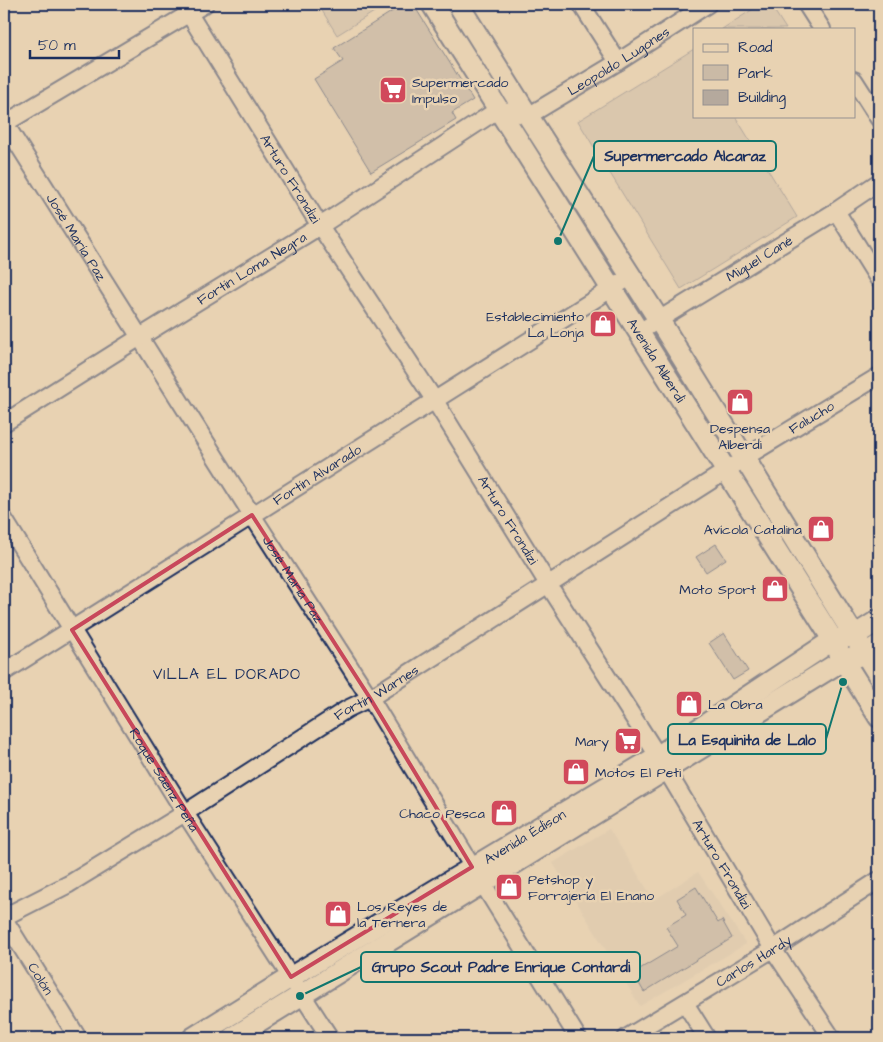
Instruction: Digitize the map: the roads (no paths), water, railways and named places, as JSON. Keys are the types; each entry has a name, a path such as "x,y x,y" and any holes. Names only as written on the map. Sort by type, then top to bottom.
{"main road":[{"name":"Avenida Alberdi","path":"432,4 833,640 843,660 879,717"},
{"name":"Avenida Alberdi","path":"458,4 659,320 854,636 872,649 879,676"},
{"path":"854,636 879,620"},
{"name":"Avenida Édison","path":"232,1038 483,884 662,764 833,640 854,636"},
{"name":"Avenida Édison","path":"193,1038 291,976 472,867 662,764 843,660 872,649"}],"street":[{"path":"4,123 186,9 205,4"},
{"path":"581,4 618,62"},
{"name":"Leopoldo Lugones","path":"528,116 618,62 706,4"},
{"path":"806,4 821,28"},
{"name":"Arturo Frondizi","path":"186,9 320,226 435,401 662,764 773,949 832,1038"},
{"path":"856,83 879,120"},
{"path":"499,109 528,116"},
{"name":"Fortín Loma Negra","path":"4,424 140,337 320,226 499,109"},
{"name":"José María Paz","path":"4,123 370,698 578,1038"},
{"name":"Miguel Cané","path":"639,332 836,211 879,182"},
{"path":"836,211 879,280"},
{"name":"Fortín Alvarado","path":"4,672 630,277"},
{"name":"Falucho","path":"744,458 879,376"},
{"name":"Fortín Warnes","path":"4,918 69,884 185,813 347,709 370,698 744,458"},
{"name":"Roque Sáenz Peña","path":"4,519 185,813 330,1038"},
{"name":"Carlos Hardy","path":"626,1038 773,949 879,880"},
{"name":"Colón","path":"4,918 78,1038"},
{"path":"685,1003 707,1038"}],"place":[{"name":"Supermercado Impulso","path":"393,90"},
{"name":"Supermercado Alcaraz","path":"558,241"},
{"name":"Establecimiento La Lonja","path":"603,324"},
{"name":"Despensa Alberdi","path":"740,402"},
{"name":"Avícola Catalina","path":"821,529"},
{"name":"Moto Sport","path":"775,589"},
{"name":"La Esquinita de Lalo","path":"843,682"},
{"name":"La Obra","path":"689,704"},
{"name":"Mary","path":"628,741"},
{"name":"Motos El Peti","path":"576,772"},
{"name":"Chaco Pesca","path":"504,813"},
{"name":"Petshop y Forrajería El Enano","path":"509,887"},
{"name":"Los Reyes de la Ternera","path":"338,914"},
{"name":"Grupo Scout Padre Enrique Contardi","path":"300,996"}],"district":[{"name":"VILLA EL DORADO","path":"227,674"}]}
